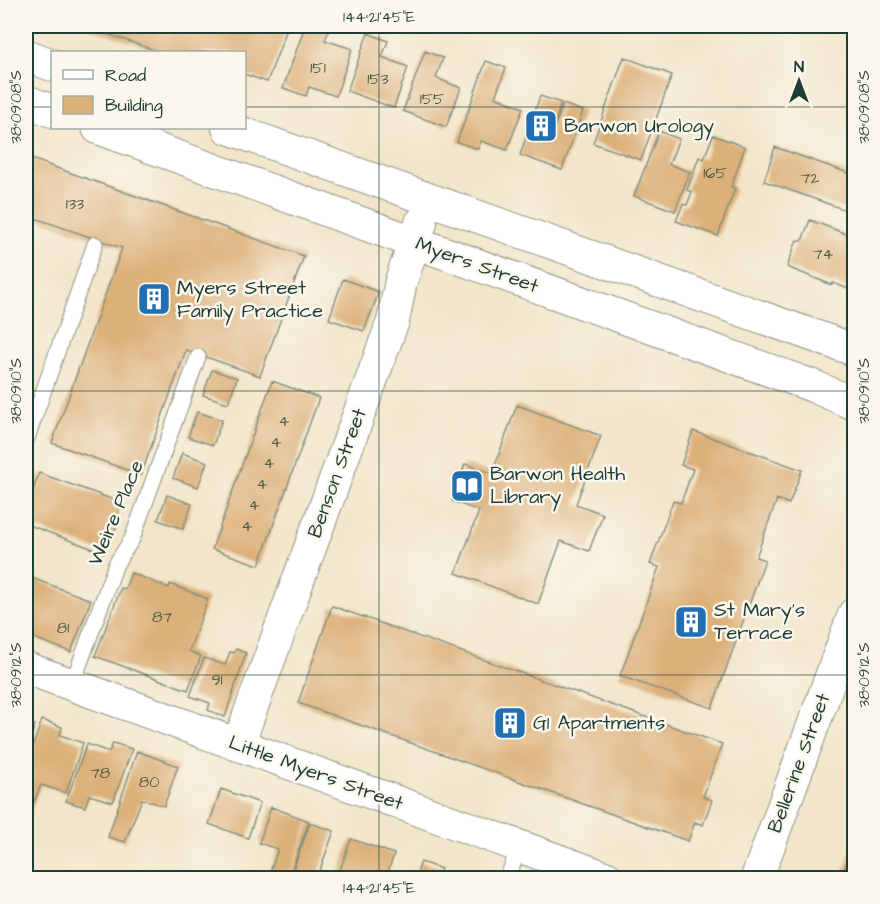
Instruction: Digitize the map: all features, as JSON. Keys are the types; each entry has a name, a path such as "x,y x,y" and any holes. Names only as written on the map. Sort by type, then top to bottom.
{"street":[{"path":"26,55 51,65"},
{"path":"26,101 51,111"},
{"name":"Myers Street","path":"101,129 813,386 855,404"},
{"path":"231,129 855,350"},
{"name":"Benson Street","path":"238,745 393,321 401,281 430,200"},
{"name":"Bellerine Street","path":"757,879 855,614"},
{"name":"Little Myers Street","path":"26,668 608,879"}],"lane":[{"path":"26,441 95,244"},
{"name":"Weire Place","path":"72,685 116,564 132,539 198,357"},
{"path":"507,879 519,847"}],"building":[{"path":"84,26 288,26 267,82 246,75 246,51 157,51"},
{"path":"305,26 329,30 325,40 352,49 336,96 309,87 306,96 283,88"},
{"path":"368,33 388,41 382,57 408,67 394,108 347,91"},
{"path":"425,51 443,58 436,78 461,88 446,127 403,111"},
{"path":"624,57 672,75 641,160 593,143"},
{"path":"486,61 506,68 495,97 523,108 507,150 481,141 478,149 457,142"},
{"name":"Barwon Urology","path":"540,96 561,103 549,142 563,104 583,111 562,170 520,155"},
{"path":"659,131 679,139 669,164 690,172 675,211 634,196"},
{"path":"713,135 745,147 731,187 735,188 718,236 676,221 683,204 687,205 692,192 687,190 699,157 704,159"},
{"path":"775,147 854,175 854,213 764,181"},
{"name":"Myers Street Family Practice","path":"26,157 304,256 260,376 186,350 141,475 52,443 122,248 26,215"},
{"path":"810,220 854,237 854,291 787,267 797,240 802,241"},
{"path":"26,266 35,269 26,296"},
{"path":"343,279 379,292 364,331 329,319"},
{"path":"212,370 237,378 228,403 203,395"},
{"path":"272,381 319,398 259,565 212,549"},
{"path":"517,405 601,436 576,504 603,514 589,551 561,541 538,604 456,573 479,511 452,501 465,464 492,473"},
{"path":"197,412 222,420 213,445 188,437"},
{"name":"St Mary's Terrace","path":"693,431 802,470 789,504 777,499 756,557 765,560 712,708 620,676 659,567 650,564 673,501 681,503 693,469 681,465"},
{"path":"182,453 207,462 198,487 173,478"},
{"path":"39,473 120,502 116,528 104,553 26,524 26,509"},
{"path":"167,495 192,504 183,529 158,520"},
{"path":"131,573 169,588 170,584 208,599 189,651 201,656 188,690 95,656 121,588 125,589"},
{"path":"26,576 91,600 71,652 26,635"},
{"name":"G1 Apartments","path":"332,606 722,744 703,797 712,800 703,825 695,822 688,841 298,703"},
{"path":"236,649 246,653 225,717 208,710 210,703 190,696 204,658 225,665 230,652 234,653"},
{"path":"42,720 62,727 60,735 83,743 66,793 41,785 30,812 26,811 26,765"},
{"path":"26,722 35,725 26,751"},
{"path":"113,743 132,749 113,802 89,795 85,807 66,801 87,744 109,752"},
{"path":"137,751 178,766 164,806 142,799 125,842 108,837"},
{"path":"221,789 260,803 248,838 209,824"},
{"path":"271,807 309,821 289,878 268,878 278,849 259,843"},
{"path":"310,823 334,831 317,878 290,878"},
{"path":"351,839 394,854 386,878 337,878"},
{"path":"854,842 854,878 841,878"},
{"path":"421,862 441,869 437,878 415,878"}],"place":[{"name":"Barwon Urology","path":"541,126"},
{"name":"Myers Street Family Practice","path":"154,299"},
{"name":"Barwon Health Library","path":"467,486"},
{"name":"St Mary's Terrace","path":"691,622"},
{"name":"G1 Apartments","path":"510,723"}]}
